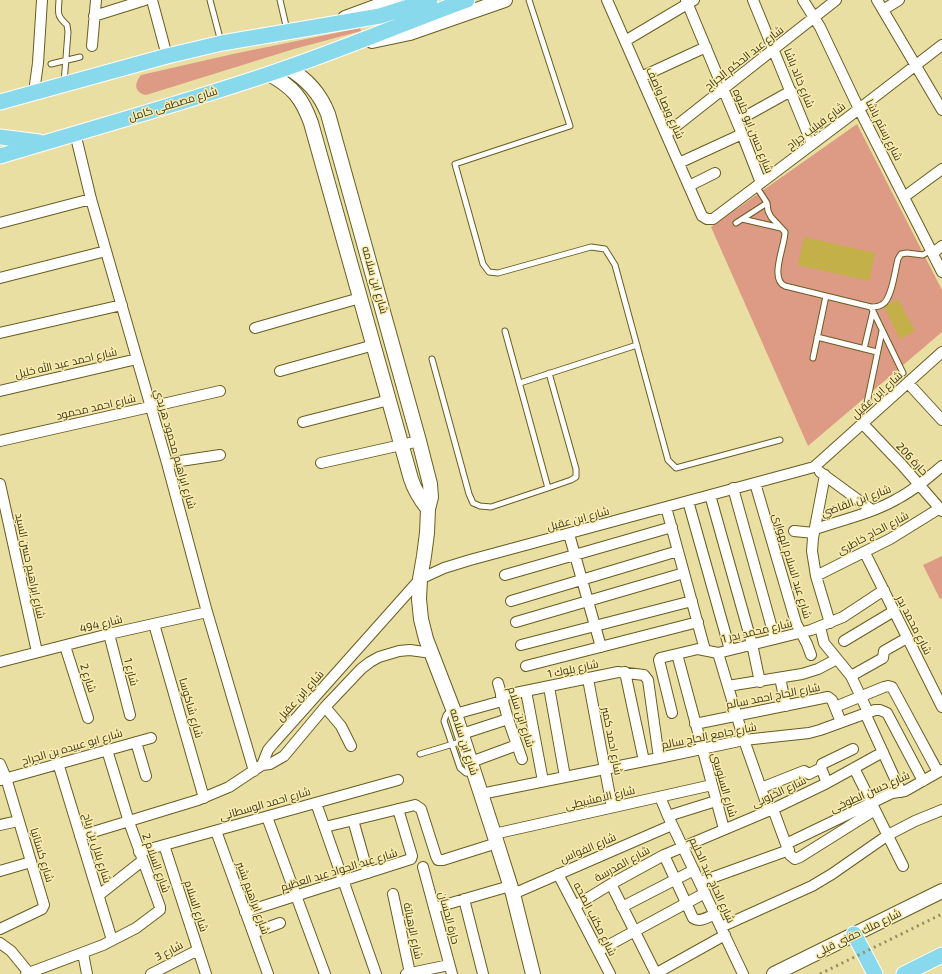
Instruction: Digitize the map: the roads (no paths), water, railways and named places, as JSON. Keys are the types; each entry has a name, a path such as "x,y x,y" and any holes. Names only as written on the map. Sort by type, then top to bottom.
{"main road":[{"path":"0,102 167,56 222,43 380,16 430,0"},
{"name":"شارع مصطفى كامل","path":"0,156 288,68 467,0"},
{"path":"0,137 45,142"},
{"path":"854,934 875,974"},
{"path":"904,974 942,955"}],"street":[{"path":"34,92 38,62 42,0"},
{"path":"92,46 96,0"},
{"path":"94,16 145,0"},
{"path":"152,0 167,56"},
{"path":"320,26 394,0"},
{"name":"شارع مصطفى كامل","path":"345,47 410,33 505,0"},
{"name":"شارع خالد باشا","path":"753,0 812,144"},
{"name":"شارع رستم باشا","path":"803,0 815,18 859,109 942,272"},
{"name":"شارع عبد الحكم الجراح","path":"666,134 836,0"},
{"path":"877,0 942,110"},
{"path":"883,10 899,0"},
{"name":"شارع ويصا واصف","path":"609,1 702,216"},
{"path":"625,41 689,1"},
{"name":"شارع حسن ابو حلاوه","path":"689,1 706,47 742,134 759,184"},
{"name":"شارع فيليب جراح","path":"702,216 707,219 713,219 859,109 942,44"},
{"path":"641,77 706,47"},
{"name":"شارع ابن سلامه","path":"288,68 303,77 315,90 321,98 328,114 419,440 430,484 431,497 428,509 427,532 420,579 419,599 421,619 454,711 459,740 473,768 496,839 533,974"},
{"name":"شارع ابن سلامه","path":"269,74 284,82 296,94 305,108 311,123 415,490 428,509"},
{"path":"737,121 791,91"},
{"name":"شارع ابراهيم محمود هريدي","path":"75,133 91,199 167,463 207,612 258,768"},
{"path":"678,163 742,134"},
{"path":"904,196 942,169"},
{"path":"689,186 715,173"},
{"path":"0,223 91,199"},
{"path":"932,252 942,246"},
{"path":"0,278 106,251"},
{"path":"256,328 360,298"},
{"path":"0,333 122,305"},
{"path":"280,371 374,345"},
{"name":"شارع ابن عقيل","path":"258,768 273,744 420,579 457,564 814,467 942,352"},
{"name":"شارع احمد عبد الله خليل","path":"0,391 137,359"},
{"path":"908,383 942,420"},
{"name":"شارع احمد محمود","path":"0,441 220,391"},
{"path":"303,422 389,400"},
{"name":"حارة 206","path":"862,424 920,485 941,510"},
{"path":"321,463 419,440"},
{"path":"167,463 220,455"},
{"name":"شارع ابن القاضي","path":"815,531 896,500 920,485 942,466"},
{"path":"814,467 872,510"},
{"path":"824,475 812,551 816,576 830,623"},
{"name":"شارع عبد السلام الهوارى","path":"755,482 795,618 811,655"},
{"name":"شارع ابراهيم حسن السيد","path":"0,484 37,652"},
{"path":"733,488 775,639"},
{"path":"710,495 752,644 760,682"},
{"path":"688,501 730,650"},
{"path":"666,507 705,650"},
{"name":"شارع الحاج خاطرى","path":"816,576 865,553 941,510"},
{"path":"505,575 672,527"},
{"path":"794,531 815,531"},
{"path":"569,534 601,647"},
{"path":"511,601 678,551"},
{"name":"شارع محمد بدر","path":"865,553 942,707"},
{"path":"516,622 684,573"},
{"name":"شارع محمد بدر 1","path":"672,713 659,660 662,657 698,649 718,653 801,633 843,617 884,590"},
{"path":"521,644 692,601"},
{"path":"844,641 894,611"},
{"name":"شارع 494","path":"0,662 109,634 207,612"},
{"path":"526,666 698,622"},
{"name":"شارع شاكوسا","path":"154,624 204,798"},
{"path":"820,627 824,643 851,676 901,792"},
{"name":"شارع 1","path":"109,634 130,715"},
{"path":"851,676 884,658 884,651 907,638"},
{"name":"شارع 2","path":"65,646 88,718"},
{"path":"80,836 204,798 229,787 258,768 278,761 284,756 325,707 361,669 379,657 389,653 405,650 421,650 432,653"},
{"path":"718,653 744,740 761,788 792,857 798,858 873,806"},
{"name":"شارع السنوسى","path":"677,654 724,829"},
{"path":"728,686 760,682 810,672 837,658"},
{"name":"شارع بلوك 1","path":"454,711 502,699 526,691 618,672 644,675 648,680 659,758"},
{"path":"625,672 644,761"},
{"path":"780,678 786,706"},
{"name":"شارع احمد كمبر","path":"588,679 612,807"},
{"name":"شارع ابن سلام","path":"498,683 508,719 522,759"},
{"path":"549,687 565,777"},
{"path":"841,722 835,707 884,687 892,687 940,771"},
{"path":"526,691 543,781"},
{"name":"شارع الحاج احمد سالم","path":"695,724 828,697 832,700 835,707"},
{"path":"325,707 341,726 351,746"},
{"name":"شارع جامع الحاج سالم","path":"481,794 744,740 809,733 875,710 880,710 887,713 923,781"},
{"path":"459,740 508,719"},
{"name":"شارع ابو عبيده بن الجراح","path":"3,779 151,738"},
{"path":"136,742 146,776"},
{"path":"473,768 517,745"},
{"path":"761,788 804,771 809,774 821,768 823,763 853,749"},
{"name":"شارع السلام 2","path":"28,973 83,953 112,940 136,928 160,910 129,822 107,750"},
{"name":"شارع الخروبى","path":"683,846 771,810 828,783 883,752"},
{"name":"شارع بلال بن رباح","path":"58,763 112,940"},
{"name":"شارع كستانيا","path":"0,764 3,779 44,902 44,907 0,929"},
{"path":"821,768 828,783"},
{"path":"854,768 902,866"},
{"name":"شارع حسن الطوخى","path":"700,882 787,847 873,806 892,793 905,791 940,771"},
{"name":"شارع احمد الوسطانى","path":"141,857 164,845 398,780"},
{"name":"شارع الامشيطى","path":"398,809 415,804 421,810 436,856 438,860 443,860 496,839 612,807 712,785"},
{"name":"شارع الحاج عبد الحليم","path":"660,797 743,974"},
{"name":"شارع الفواس","path":"434,908 464,899 511,890 558,874 670,820 716,801"},
{"path":"316,803 376,974"},
{"path":"325,828 398,809"},
{"name":"شارع عبد الجواد عبد العظيم","path":"245,912 410,860 412,858 398,809"},
{"path":"611,884 656,974 723,931 812,886 888,835 915,821 942,810"},
{"path":"267,816 325,974"},
{"path":"353,820 368,873"},
{"path":"0,825 18,821"},
{"name":"شارع ابراهيم بشير","path":"216,831 268,974"},
{"name":"شارع السلام","path":"164,845 206,974"},
{"name":"شارع المدرسة","path":"575,906 611,884 683,846"},
{"path":"664,855 693,918 696,920 701,920 715,914"},
{"path":"99,894 141,857"},
{"path":"0,871 31,862"},
{"name":"حارة الحسان","path":"423,868 450,969"},
{"path":"622,907 694,870"},
{"name":"شارع مكتب الصحه","path":"558,874 610,974"},
{"name":"شارع ملك حفنى قبلى","path":"774,974 942,891"},
{"path":"598,951 705,893"},
{"name":"شارع الرهباتة","path":"393,894 408,974"},
{"path":"464,899 483,974"},
{"path":"253,933 280,923"},
{"path":"0,943 11,951 28,973"},
{"name":"شارع 3","path":"151,974 198,950"},
{"path":"83,953 87,974"},
{"path":"408,974 450,969"}],"lane":[{"path":"59,0 58,16 67,26 64,84"},
{"path":"210,0 222,43"},
{"path":"280,0 288,31"},
{"path":"529,0 570,126 455,164 483,264 489,272 498,273 591,247 604,249 615,265 668,460 676,468 780,440"},
{"path":"51,64 80,57"},
{"path":"759,184 771,217 785,232 777,274 779,282 785,286 872,309 881,306 887,300 898,259 901,254 906,253 923,255 932,252"},
{"path":"736,223 767,203"},
{"path":"742,220 782,228"},
{"path":"813,358 826,296"},
{"path":"872,309 903,373"},
{"path":"864,349 872,309"},
{"path":"867,403 882,331"},
{"path":"505,332 548,488"},
{"path":"817,337 877,352"},
{"path":"520,383 637,345"},
{"path":"432,359 469,494 472,503 480,506 491,507 576,477 576,469 549,373"},
{"path":"420,754 459,740"}],"railway":[{"path":"820,974 942,914"}]}
